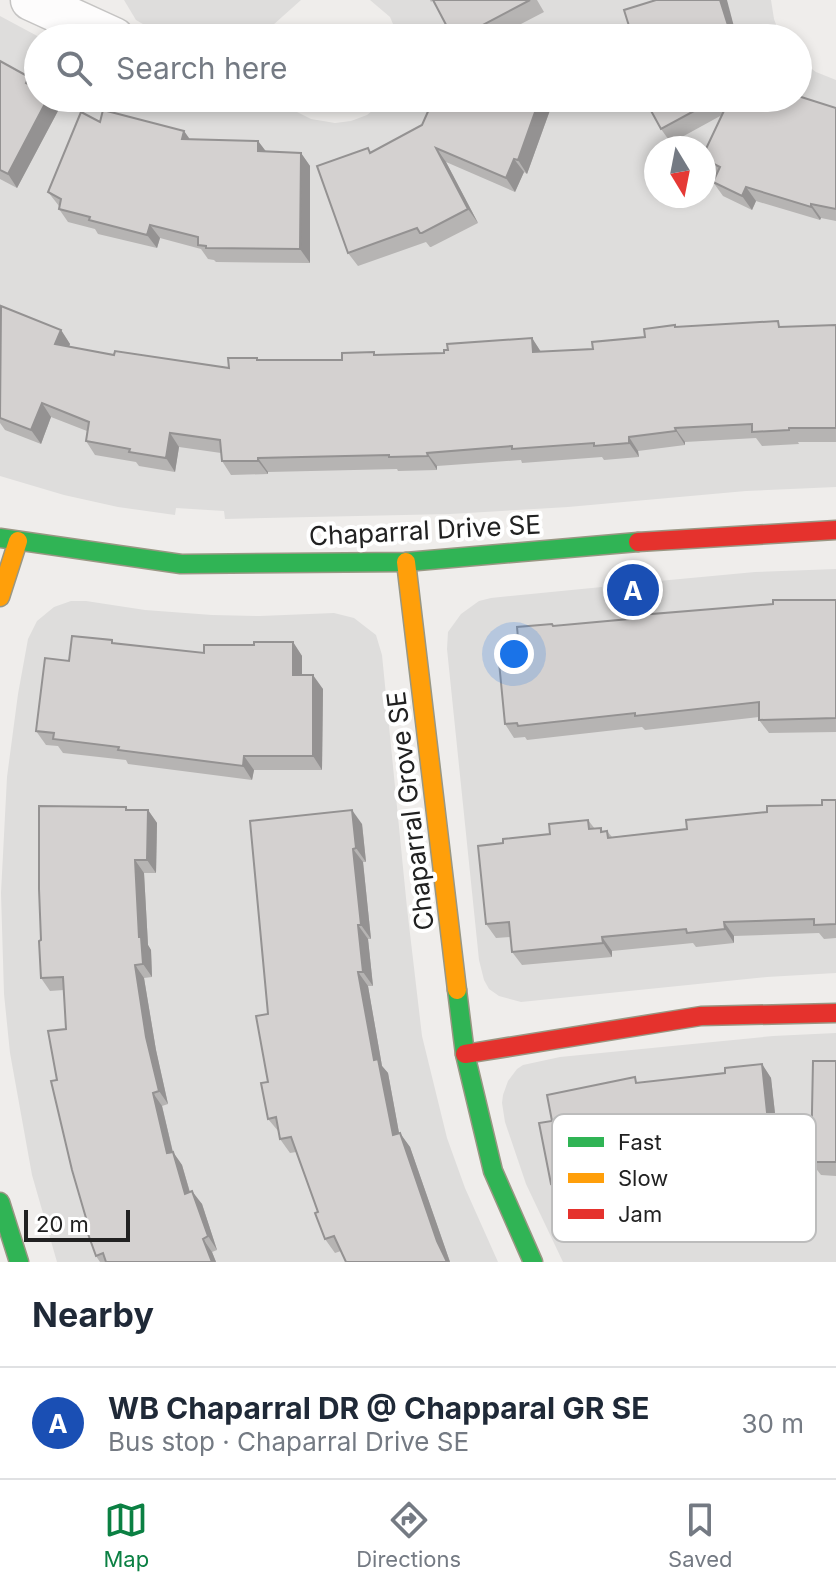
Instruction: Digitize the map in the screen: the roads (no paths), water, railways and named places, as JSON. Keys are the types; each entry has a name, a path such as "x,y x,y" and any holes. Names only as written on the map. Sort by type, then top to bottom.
{"street":[{"path":"31,0 80,10 97,24"},
{"name":"Chaparral Drive SE","path":"0,528 9,540 181,564 406,562 614,543 836,530"},
{"path":"0,597 9,540"},
{"name":"Chaparral Grove SE","path":"406,562 465,1054 493,1171 533,1262"},
{"path":"465,1054 701,1016 836,1013"},
{"path":"0,1202 19,1262"}],"place":[{"name":"WB Chaparral DR @ Chapparal GR SE","path":"633,590"}]}
